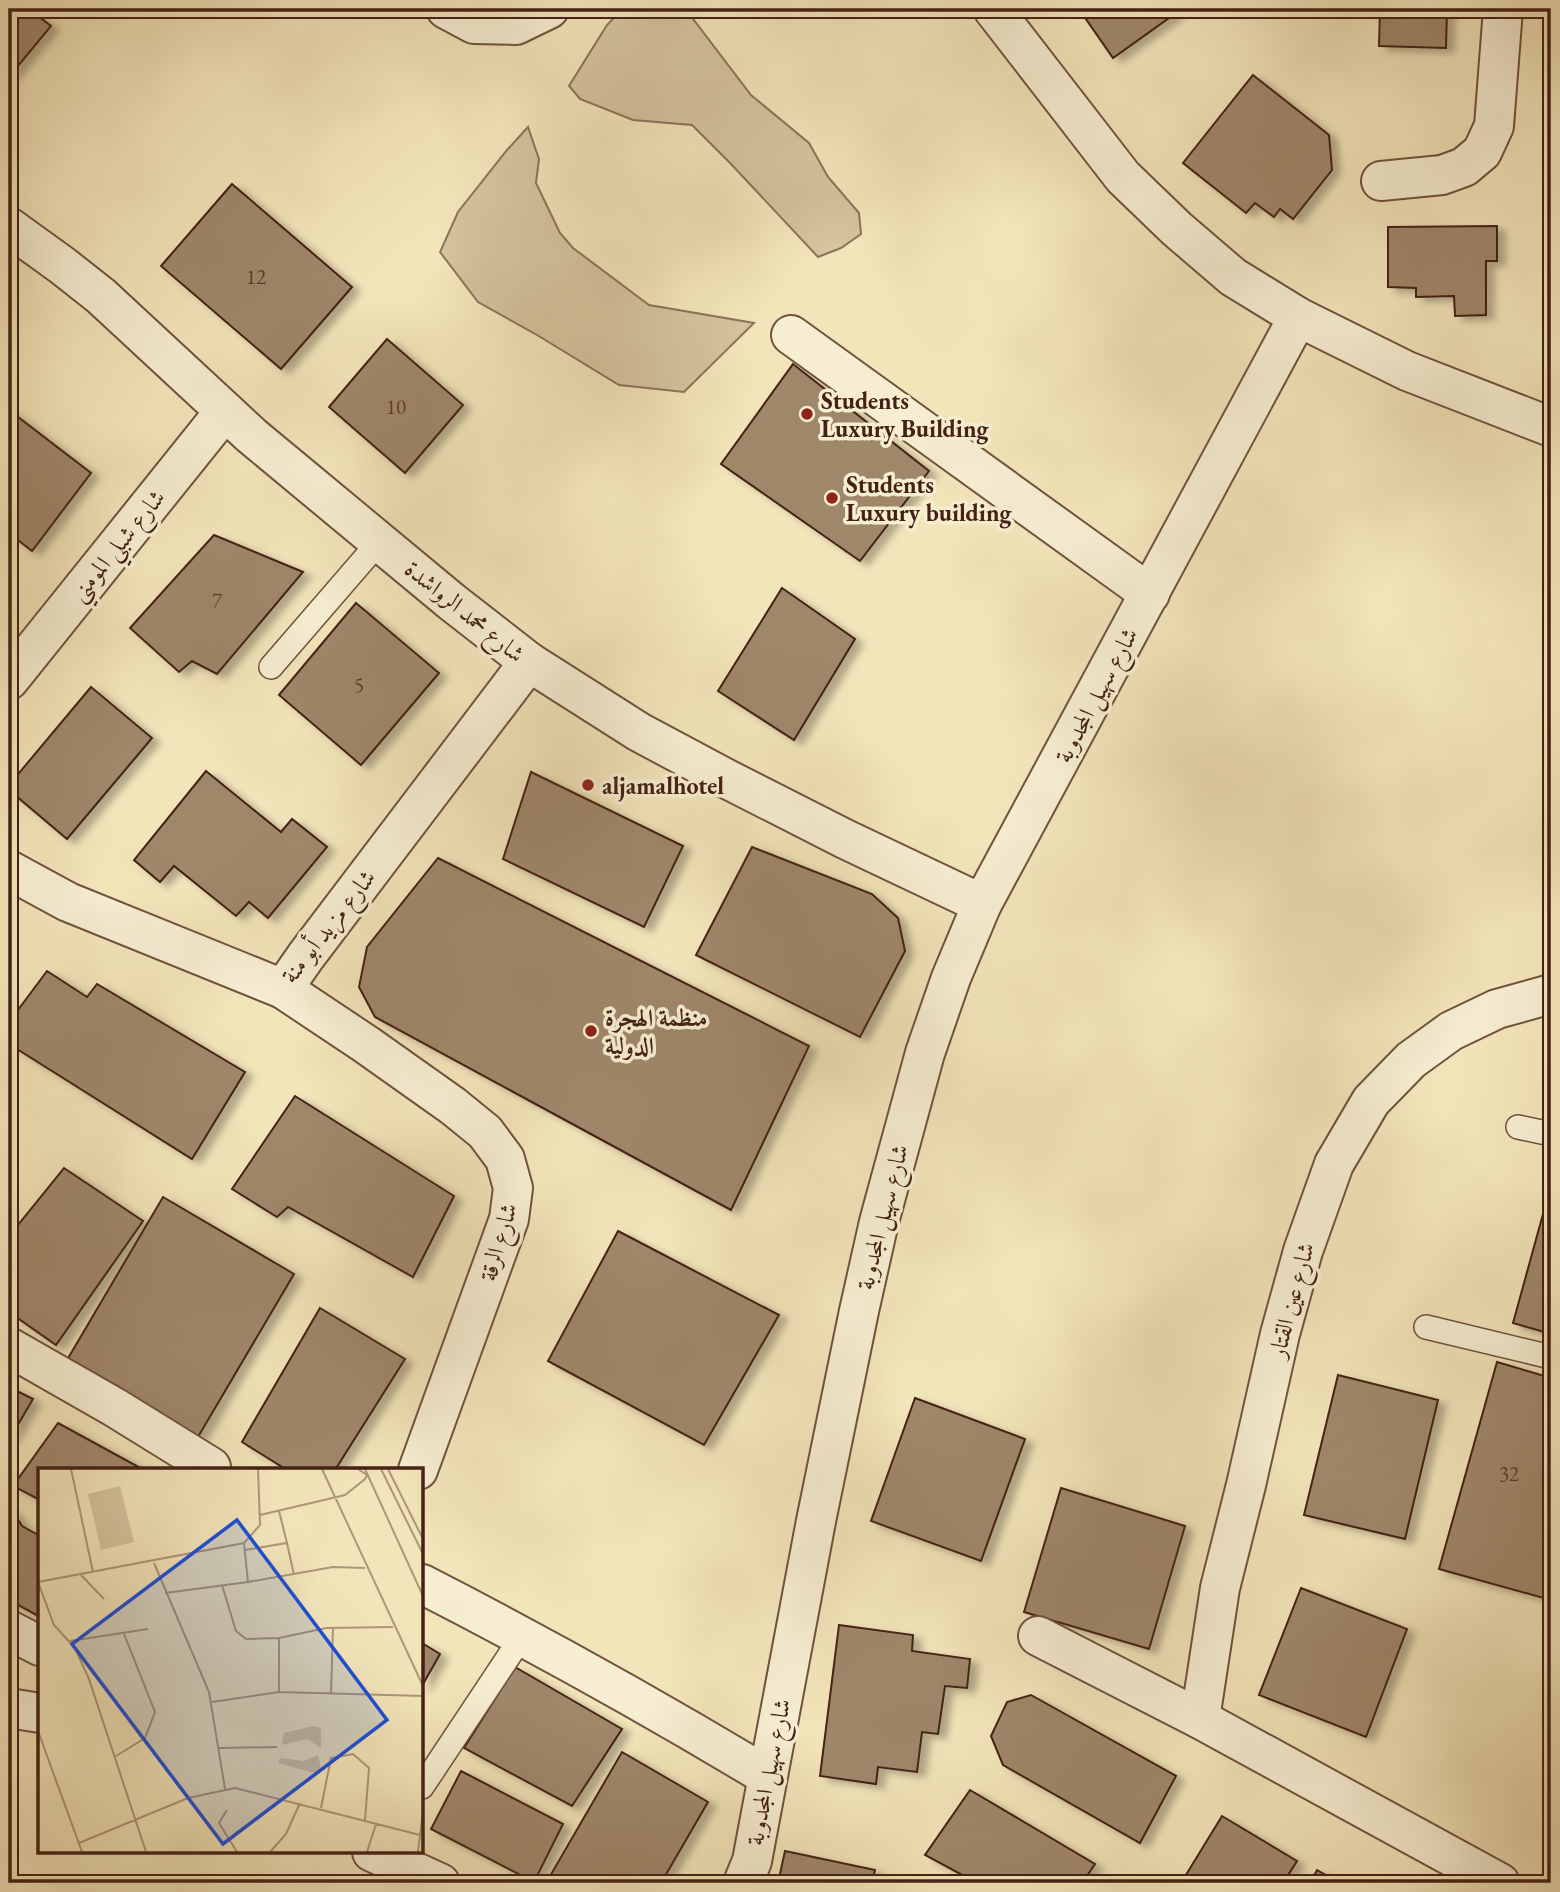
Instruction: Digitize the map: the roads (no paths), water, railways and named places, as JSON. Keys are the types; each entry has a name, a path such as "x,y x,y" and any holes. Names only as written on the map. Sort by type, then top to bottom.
{"street":[{"path":"446,9 474,24 516,25 549,9"},
{"path":"993,9 1123,177 1177,229 1233,277 1298,317 1407,371 1551,427"},
{"path":"1381,181 1442,175 1464,167 1482,152 1493,126 1503,9"},
{"name":"شارع محمد الرواشدة","path":"9,227 101,296 261,444 529,662 629,726 716,773 845,839 982,904"},
{"name":"شارع سهيل المجدوبة","path":"743,1883 752,1861 819,1508 879,1222 925,1053 951,978 982,904 1298,317"},
{"path":"791,335 1150,594"},
{"name":"شارع شبلي المومني","path":"9,680 225,411"},
{"name":"شارع مزيد أبو منة","path":"9,870 68,902 283,989 529,662"},
{"name":"شارع الرقة","path":"283,989 453,1106 485,1132 505,1159 513,1188 509,1219 419,1468"},
{"name":"شارع عين القتار","path":"1199,1719 1220,1588 1280,1334 1303,1251 1334,1164 1371,1101 1411,1060 1451,1031 1497,1009 1551,994"},
{"path":"9,1347 114,1407 210,1468"},
{"path":"424,1585 610,1683 767,1776"},
{"path":"9,1630 38,1645"},
{"path":"1038,1636 1199,1719 1500,1883"},
{"path":"9,1708 38,1713"},
{"path":"380,1854 440,1883"}],"lane":[{"path":"271,667 379,542"},
{"path":"1518,1127 1551,1134"},
{"path":"1426,1327 1551,1357"},
{"path":"424,1784 523,1636"}],"place":[{"name":"Students Luxury Building","path":"807,414"},
{"name":"Students Luxury building","path":"832,498"},
{"name":"aljamalhotel","path":"588,785"},
{"name":"منظمة الهجرة الدولية","path":"591,1031"}]}
